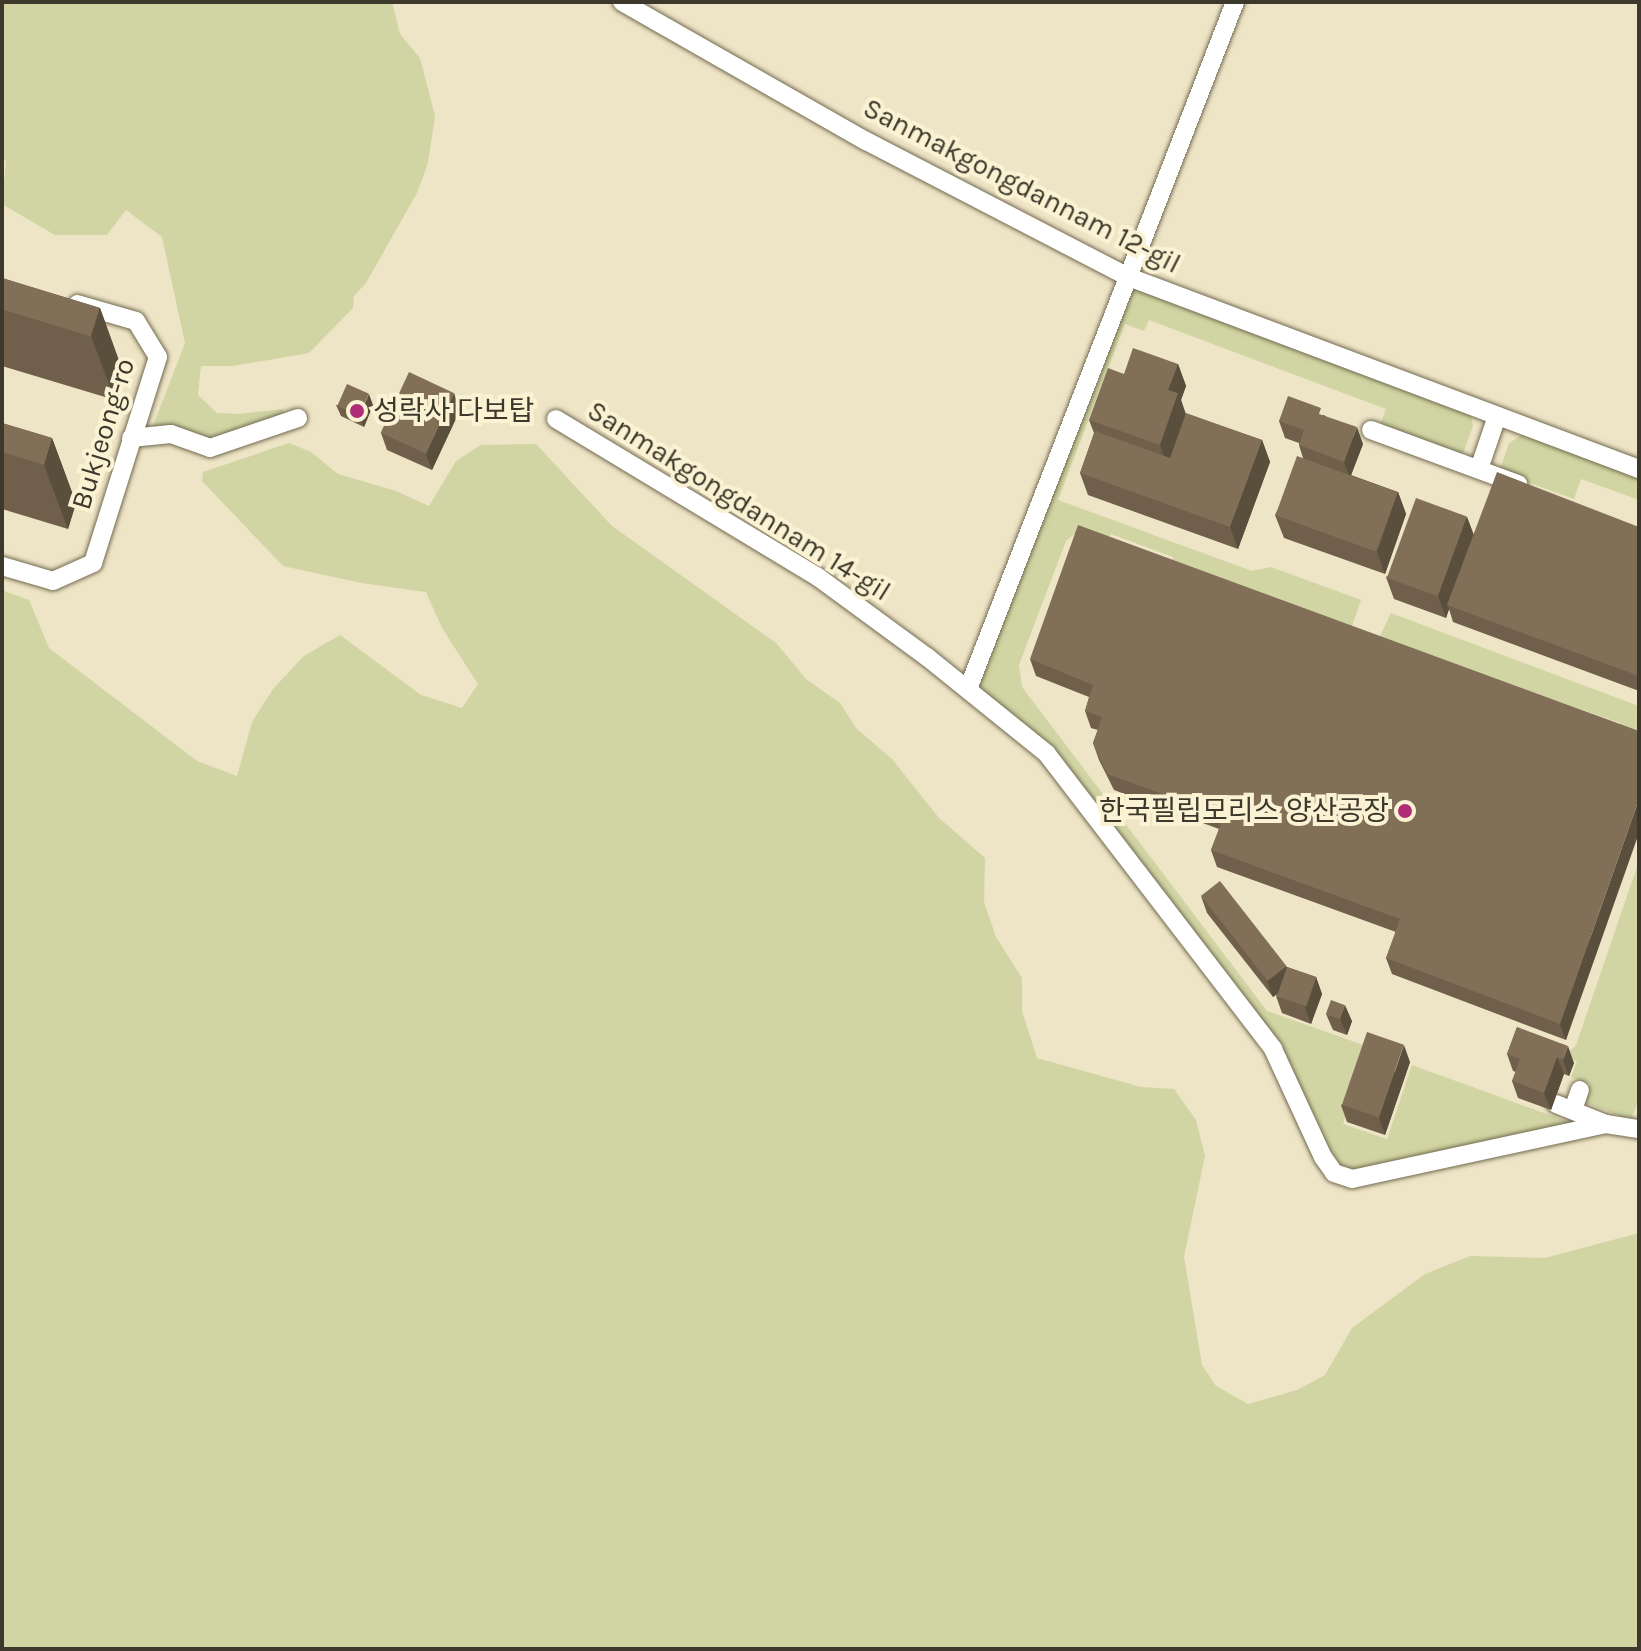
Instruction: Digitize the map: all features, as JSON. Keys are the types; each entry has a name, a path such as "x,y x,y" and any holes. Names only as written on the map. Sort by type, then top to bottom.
{"street":[{"name":"Sanmakgongdannam 12-gil","path":"622,2 866,141 1126,276 1639,469"},
{"path":"968,689 1235,2"},
{"name":"Bukjeong-ro","path":"2,566 53,581 93,563 158,357 136,321 62,299"},
{"path":"1479,469 1497,416"},
{"path":"131,438 171,434 210,448 298,418"},
{"name":"Sanmakgongdannam 14-gil","path":"556,419 818,577 968,689 1047,754 1273,1049 1323,1157 1334,1173 1352,1179 1606,1124 1638,1126"},
{"path":"1371,430 1537,491"},
{"path":"1580,1090 1564,1107 1606,1124"}],"green space":[{"path":"2,2 392,2 400,34 420,58 435,116 428,163 417,193 366,283 354,296 353,308 309,353 233,366 201,366 198,395 217,413 283,409 284,414 215,442 153,426 185,343 162,237 126,210 107,235 55,235 2,204 6,162 2,154"},
{"path":"1126,276 1470,411 1473,426 1461,459 1379,428 1386,409 1149,320 1144,331 1125,324 1058,500 1252,571 1271,567 1361,600 1351,629 1171,563 1173,557 1111,534 1109,537 1079,530 1066,541 1019,665 1022,687 1267,1011 1369,1047 1343,1124 1387,1139 1412,1065 1582,1127 1342,1177 1273,1049 1047,754 968,689"},
{"path":"1525,433 1639,469 1639,500 1581,479 1574,499 1499,472 1509,443"},
{"path":"289,443 311,452 338,474 396,491 429,506 456,461 481,445 536,444 612,526 776,643 806,679 840,703 856,728 892,759 939,818 985,858 984,902 996,937 1022,978 1022,1011 1037,1058 1141,1087 1174,1089 1196,1120 1205,1156 1184,1257 1202,1365 1216,1386 1248,1404 1297,1390 1325,1375 1352,1328 1425,1274 1470,1256 1545,1258 1639,1233 1639,1649 2,1649 2,590 29,600 49,648 197,761 237,776 252,722 273,689 304,656 340,635 421,695 462,708 478,684 442,628 426,592 361,583 283,566 202,481 203,472"},
{"path":"1391,613 1639,706 1639,735 1621,729 1620,723 1379,638"},
{"path":"1639,861 1639,1099 1631,1120 1584,1102 1590,1084 1571,1077 1577,1061 1565,1056 1576,1045"}],"building":[{"path":"2,278 100,308 91,337 2,309"},
{"path":"1133,348 1178,364 1168,390 1178,393 1160,445 1089,420 1108,368 1124,374"},
{"path":"409,372 454,393 426,454 381,433"},
{"path":"347,384 369,394 359,416 337,406"},
{"path":"1288,396 1321,408 1319,414 1357,427 1344,462 1299,445 1304,430 1279,421"},
{"path":"1186,413 1262,440 1230,527 1080,473 1095,431 1170,458"},
{"path":"2,423 52,438 44,465 2,452"},
{"path":"1297,456 1398,493 1376,552 1275,515"},
{"path":"1497,472 1639,527 1639,676 1447,605"},
{"path":"1416,498 1467,516 1438,596 1387,578"},
{"name":"한국필립모리스 양산공장","path":"1078,525 1639,731 1639,799 1560,1024 1386,958 1400,919 1211,850 1224,816 1107,774 1093,743 1102,717 1085,711 1093,685 1030,659"},
{"path":"1220,881 1286,966 1268,981 1201,896"},
{"path":"1287,967 1316,977 1306,1006 1277,996"},
{"path":"1331,1000 1345,1005 1340,1019 1326,1014"},
{"path":"1517,1027 1568,1046 1563,1060 1557,1057 1544,1093 1512,1081 1520,1059 1507,1054"},
{"path":"1367,1032 1404,1045 1379,1118 1342,1105"}],"place":[{"name":"성락사 다보탑","path":"357,411"},
{"name":"한국필립모리스 양산공장","path":"1405,811"}]}
